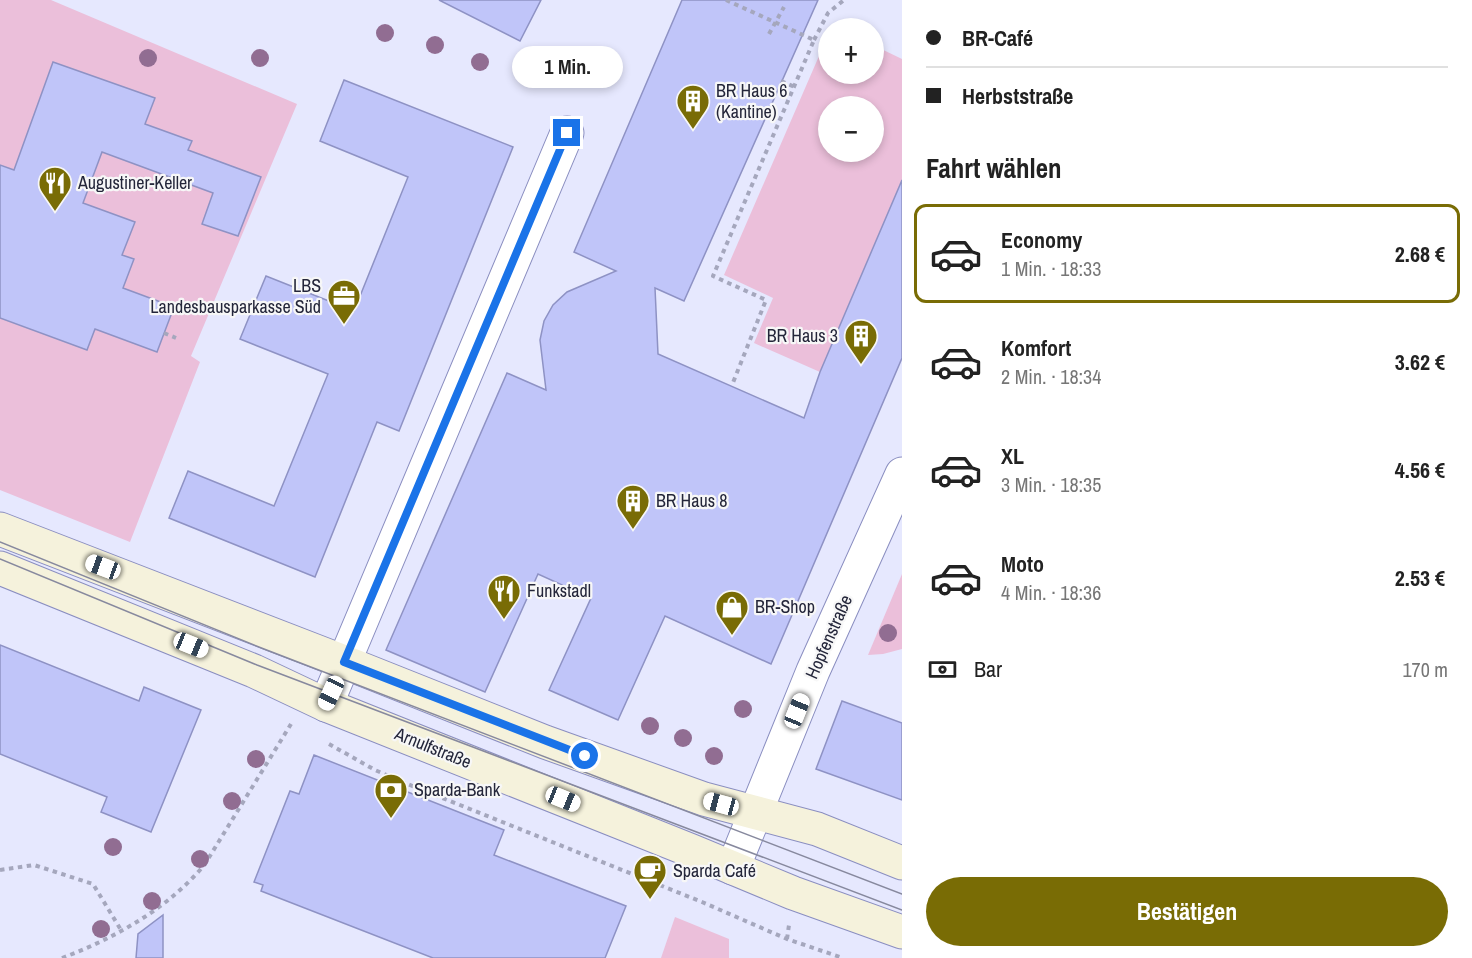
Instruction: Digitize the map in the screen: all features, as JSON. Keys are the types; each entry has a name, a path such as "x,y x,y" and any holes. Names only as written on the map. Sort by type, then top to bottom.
{"street":[{"path":"326,705 567,133"},
{"name":"Hopfenstraße","path":"733,868 813,671 902,474"},
{"path":"0,529 545,742 704,799 817,829 902,862"},
{"name":"Arnulfstraße","path":"0,568 254,671 326,705 793,893 902,932"}],"path":[{"path":"726,0 814,40"},
{"path":"732,385 766,300 713,276 814,40 828,13 844,0"},
{"path":"769,34 784,7"},
{"path":"781,81 795,87"},
{"path":"164,333 176,338"},
{"path":"62,958 85,950 170,900 198,873 290,724 298,728"},
{"path":"323,741 375,770 405,783 702,902 787,939 843,958"},
{"path":"0,870 34,865 93,884 121,930"}],"shaded area":[{"name":"Augustiner-Keller","path":"0,0 51,0 297,104 191,356 200,362 130,542 0,490"},
{"path":"884,50 902,59 902,180 820,372 754,343 773,298 724,275 818,58 818,84 884,84"},
{"path":"902,574 902,649 868,655"},
{"path":"675,917 729,939 729,958 661,958"}],"building":[{"path":"439,0 541,0 520,41"},
{"name":"BR Haus 8","path":"682,0 818,0 684,301 655,288 658,354 804,418 820,372 902,180 902,358 771,664 665,616 618,720 549,690 591,598 538,574 485,692 386,650 507,373 546,390 540,340 544,321 553,305 567,292 616,271 574,252"},
{"name":"Augustiner-Keller","path":"53,62 155,98 145,124 192,141 188,150 261,177 238,236 202,224 213,193 102,152 83,203 135,222 122,255 134,259 123,288 174,307 157,352 95,329 87,350 0,318 0,165 14,170"},
{"name":"LBS Landesbausparkasse Süd","path":"344,80 513,147 399,431 377,422 315,577 169,518 188,471 274,506 328,374 240,339 266,276 354,311 408,177 320,141"},
{"path":"0,645 139,701 144,687 201,710 151,832 101,812 107,797 0,754"},
{"path":"842,701 902,723 902,800 816,769"},
{"path":"314,755 504,830 494,855 626,906 605,958 433,958 261,891 263,885 254,882 290,791 299,794"},
{"path":"163,915 163,958 136,958 138,934"}],"tram line":[{"path":"0,542 264,649 902,894"},
{"path":"0,559 257,665 902,910"}],"place":[{"name":"BR Haus 6 (Kantine)","path":"693,130"},
{"name":"Augustiner-Keller","path":"55,212"},
{"name":"LBS Landesbausparkasse Süd","path":"344,325"},
{"name":"BR Haus 3","path":"861,365"},
{"name":"BR Haus 8","path":"633,530"},
{"name":"Funkstadl","path":"504,620"},
{"name":"BR-Shop","path":"732,636"},
{"name":"Sparda-Bank","path":"391,819"},
{"name":"Sparda Café","path":"650,900"}],"route":[{"path":"567,133 344,662 585,756"}]}
